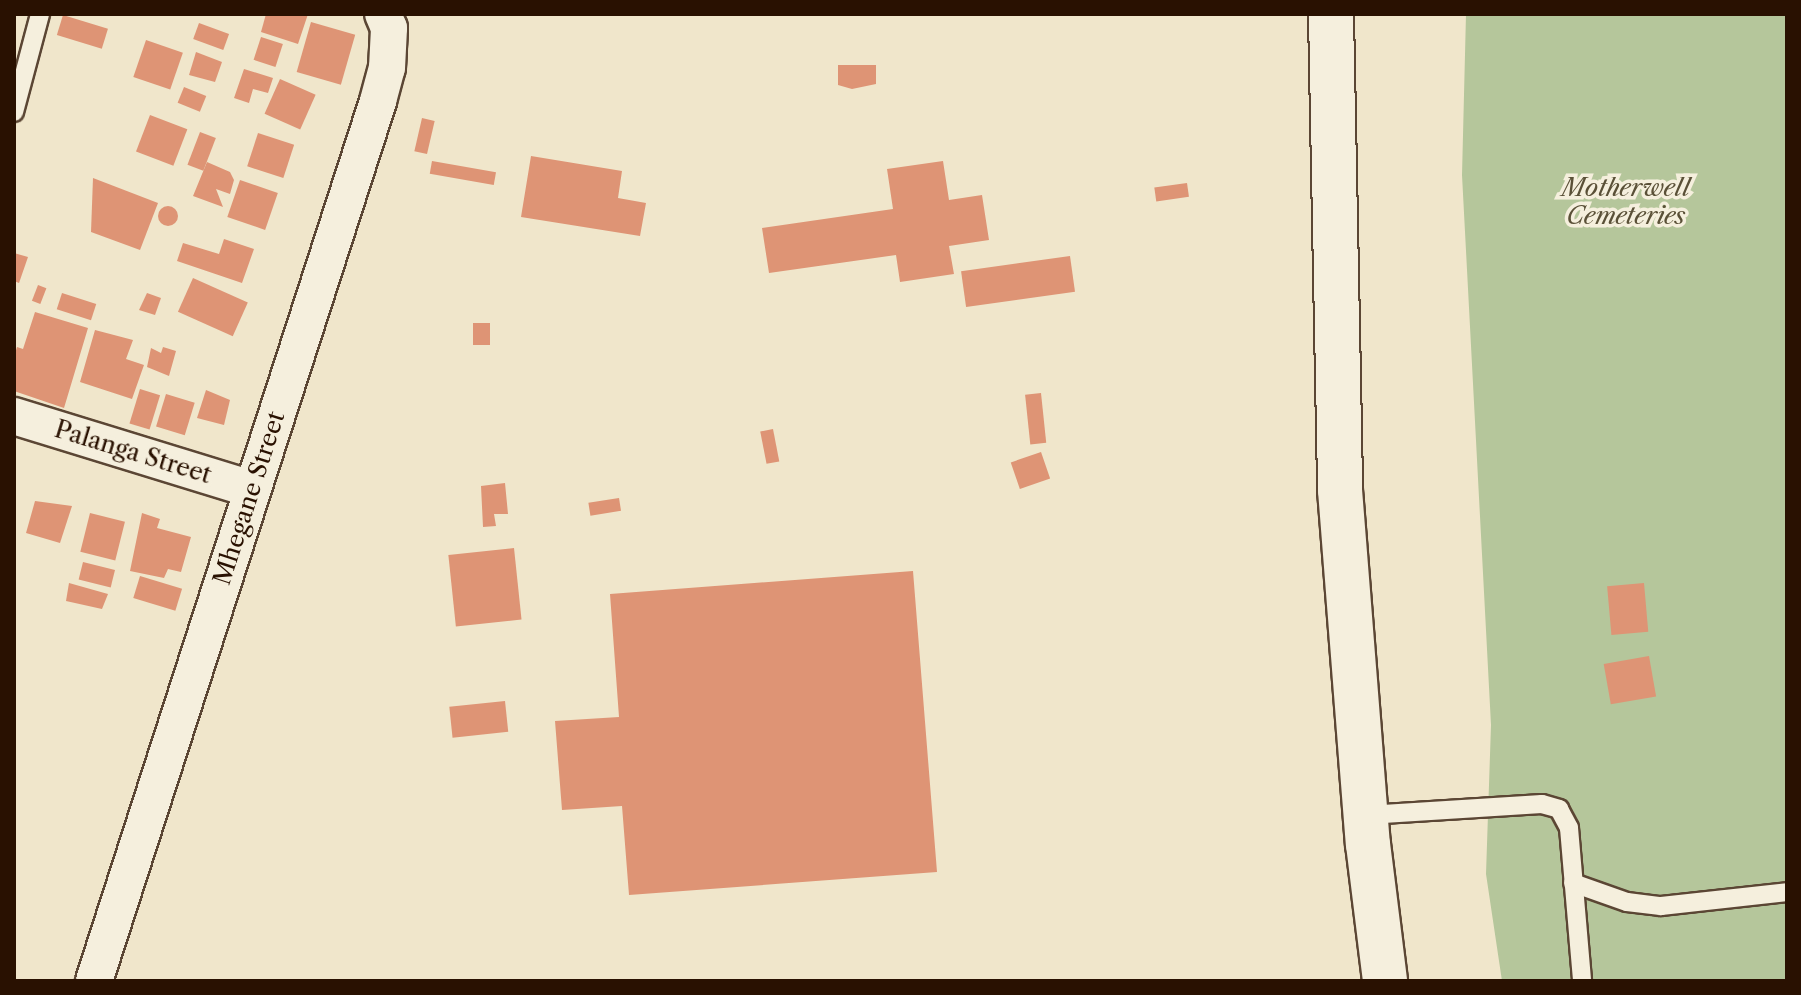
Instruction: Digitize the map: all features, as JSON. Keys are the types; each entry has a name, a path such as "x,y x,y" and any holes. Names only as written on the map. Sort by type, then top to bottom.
{"main road":[{"path":"1331,14 1340,490 1367,815 1385,981"}],"street":[{"name":"Mhegane Street","path":"94,981 387,68 389,28 383,14"},
{"name":"Palanga Street","path":"14,416 252,489"}],"lane":[{"path":"14,112 40,14"},
{"path":"1367,815 1552,805 1569,828 1582,981"},
{"path":"1573,883 1627,902 1661,906 1787,892"}],"green space":[{"name":"Motherwell Cemeteries","path":"1466,14 1787,14 1787,981 1502,981 1486,874 1491,725 1462,175"}],"building":[{"path":"266,14 308,14 298,44 261,32"},
{"path":"63,15 108,29 102,49 57,35"},
{"path":"311,22 355,35 341,85 297,72"},
{"path":"199,23 229,34 223,50 193,39"},
{"path":"261,37 283,44 275,67 254,60"},
{"path":"146,40 183,53 170,90 133,77"},
{"path":"196,52 222,62 215,82 189,75"},
{"path":"838,65 876,65 876,84 852,89 838,85"},
{"path":"244,69 273,78 268,93 253,89 249,103 234,98"},
{"path":"280,79 316,95 300,130 265,114"},
{"path":"184,87 206,96 200,112 178,103"},
{"path":"150,115 187,129 173,166 136,151"},
{"path":"422,118 435,121 427,154 414,151"},
{"path":"200,132 216,138 203,171 187,165"},
{"path":"258,133 294,145 283,178 247,166"},
{"path":"531,156 622,171 618,198 646,203 640,236 521,217"},
{"path":"432,161 496,172 494,185 430,174"},
{"path":"943,161 949,200 982,195 989,240 949,246 954,274 900,282 896,255 769,273 762,228 893,209 887,169"},
{"path":"207,162 230,172 234,180 230,194 216,189 223,207 193,196"},
{"path":"93,178 158,203 140,250 91,232"},
{"path":"240,180 278,193 265,230 227,217"},
{"path":"1187,183 1189,197 1156,201 1154,188"},
{"path":"164,206 172,206 178,216 172,226 164,226 158,220 158,212"},
{"path":"224,239 254,249 242,283 177,261 183,243 219,254"},
{"path":"14,253 28,257 19,283 14,281"},
{"path":"1070,256 1075,292 966,307 961,271"},
{"path":"193,278 248,302 233,336 178,312"},
{"path":"38,285 46,288 40,304 32,301"},
{"path":"62,293 96,304 91,320 57,309"},
{"path":"147,293 161,298 155,315 139,310"},
{"path":"35,312 88,328 64,408 14,391 14,357 17,347 23,349"},
{"path":"473,323 490,323 490,345 473,345"},
{"path":"95,330 133,340 126,359 144,365 132,399 80,382"},
{"path":"163,347 176,351 169,376 147,367 151,348 161,353"},
{"path":"140,389 160,395 150,430 129,423"},
{"path":"206,390 230,400 224,425 197,418"},
{"path":"1041,393 1046,443 1030,444 1025,395"},
{"path":"166,394 195,403 185,435 156,427"},
{"path":"773,429 779,461 767,464 760,431"},
{"path":"1041,452 1050,478 1020,489 1011,462"},
{"path":"505,483 508,514 494,514 496,526 483,527 481,486"},
{"path":"619,498 621,511 590,516 588,503"},
{"path":"35,501 72,506 60,543 26,533"},
{"path":"90,513 125,522 115,561 80,552"},
{"path":"142,513 160,519 157,528 191,537 181,572 168,569 164,578 130,571"},
{"path":"514,548 522,620 456,627 448,555"},
{"path":"83,562 115,570 111,587 79,579"},
{"path":"913,571 937,872 629,895 622,806 562,810 555,721 619,717 610,594"},
{"path":"140,576 182,589 175,611 133,598"},
{"path":"69,583 108,594 102,609 66,601"},
{"path":"1644,583 1648,632 1611,635 1607,586"},
{"path":"1649,656 1656,696 1611,704 1604,664"},
{"path":"505,701 508,732 453,738 449,707"}]}
